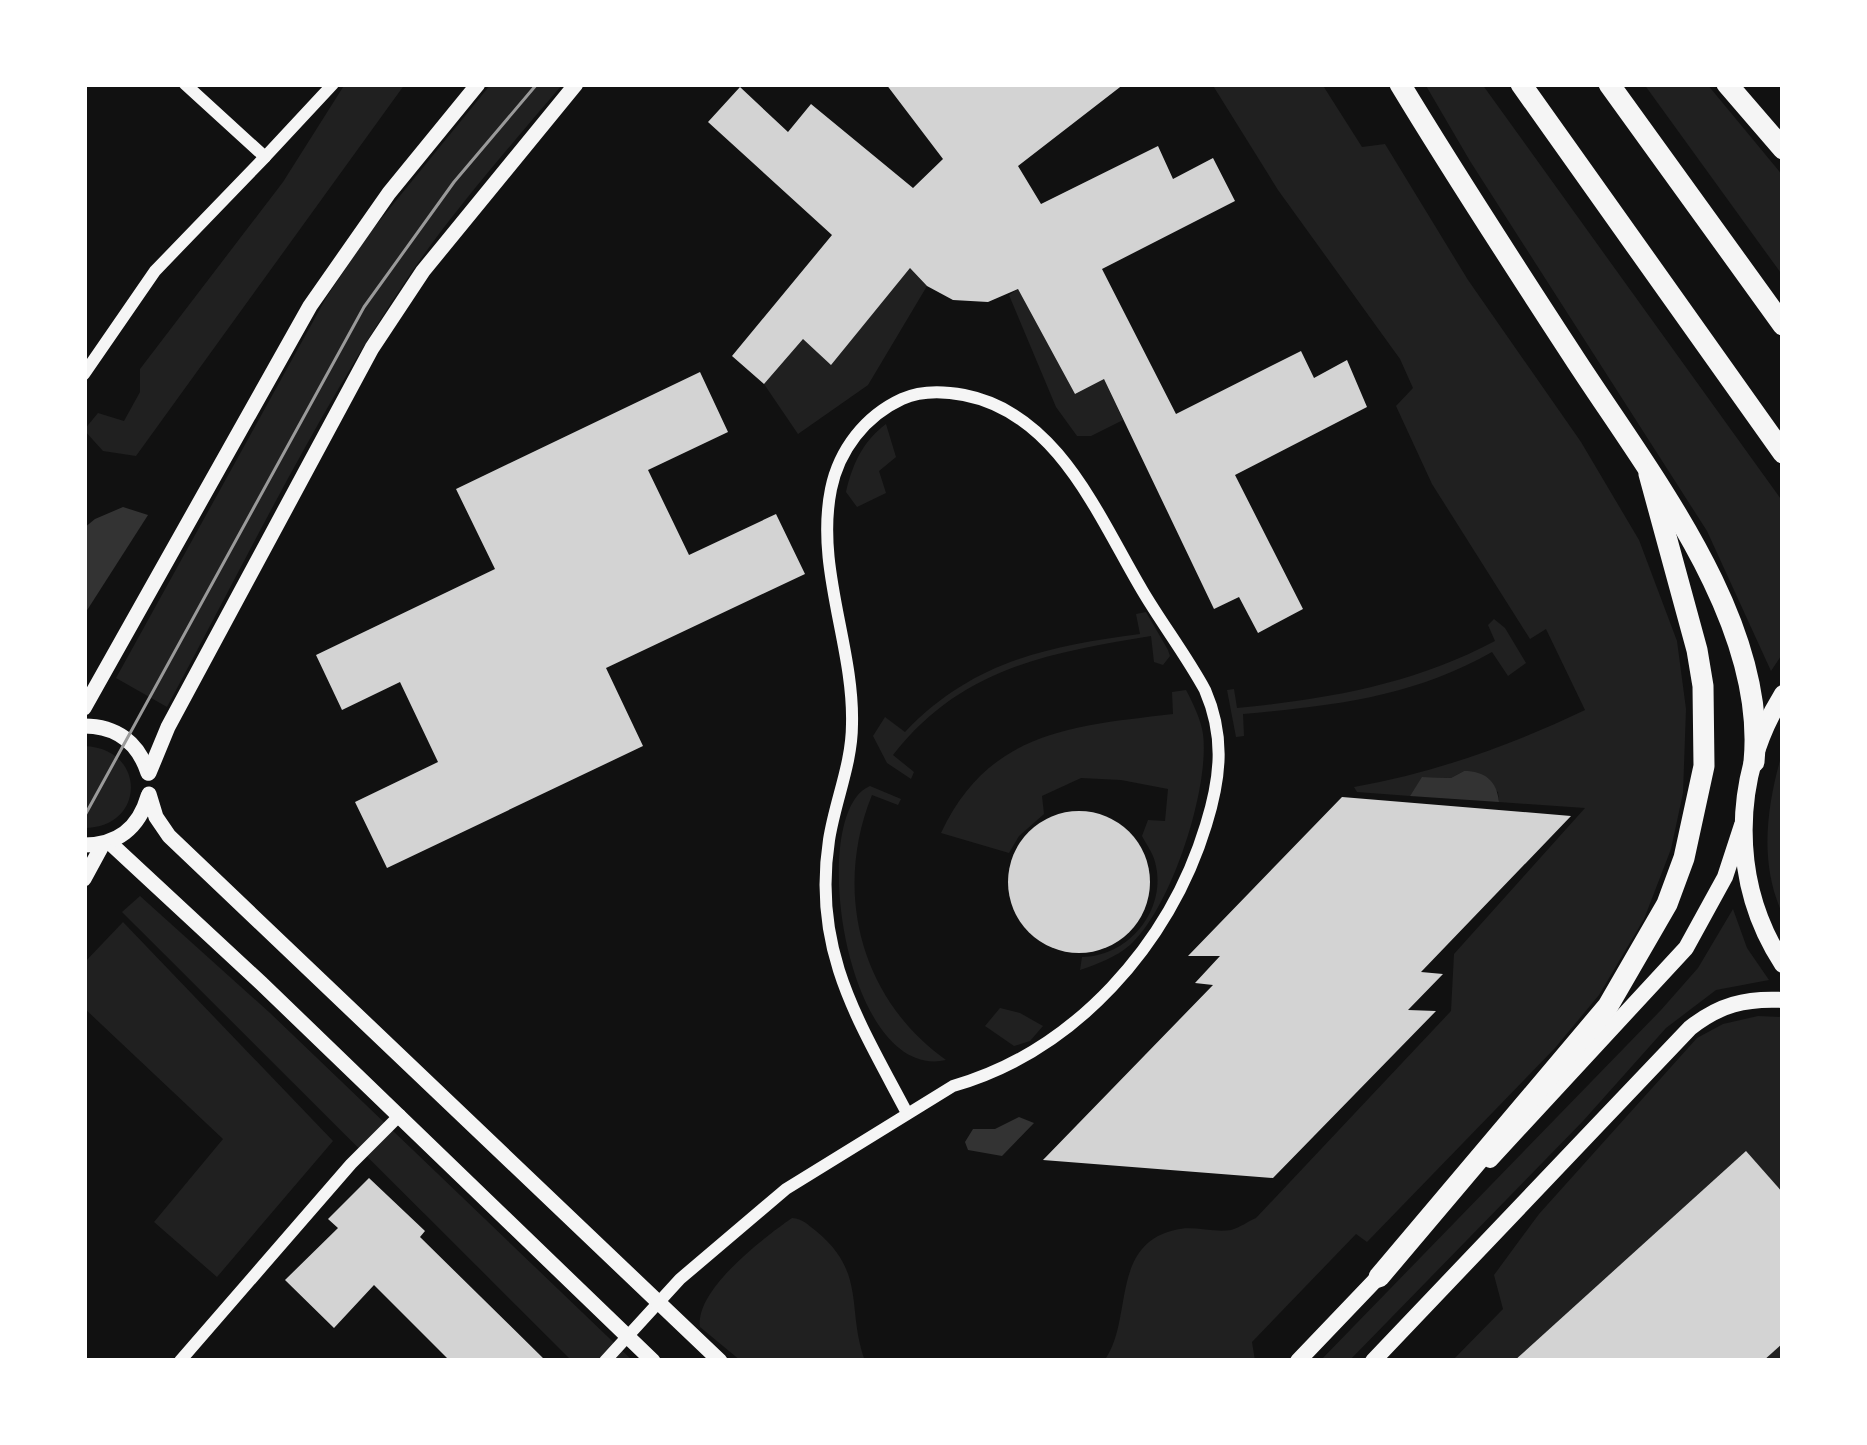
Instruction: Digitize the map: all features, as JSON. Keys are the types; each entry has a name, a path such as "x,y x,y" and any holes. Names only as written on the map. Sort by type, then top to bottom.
{"highway":[{"path":"1400,84 1649,474 1709,577 1750,676 1754,761"},
{"path":"1521,84 1783,453"},
{"path":"1610,84 1783,325"},
{"path":"1727,84 1783,149"},
{"path":"1379,1277 1608,1006 1667,904 1684,857 1704,766 1703,686 1649,474"}],"main road":[{"path":"1298,1361 1671,968 1712,905 1742,825 1754,761 1783,694"},
{"path":"1742,825 1742,855 1755,907 1783,964"},
{"path":"1373,1361 1690,1028 1714,1009 1738,1001 1783,1000"}],"street":[{"path":"185,84 265,157"},
{"path":"84,374 155,271 333,84"},
{"path":"84,708 332,272 478,84"},
{"path":"148,773 178,708 372,348 423,271 576,84"},
{"path":"605,1361 657,1302 786,1189 953,1086 1030,1054 1085,1012 1152,938 1184,885 1212,805 1220,751 1214,710 1063,460 1029,424 1005,407 944,392 904,398 865,424 839,465 828,514 830,578 853,721 826,863 825,918 842,986 908,1113"},
{"path":"84,726 112,729 129,740 148,773 156,818 169,836 720,1361"},
{"path":"84,880 106,843 137,822 149,794"},
{"path":"84,844 106,843 400,1115 652,1361"},
{"path":"180,1361 351,1164 400,1115"}],"shaded area":[{"path":"345,84 405,84 136,456 103,451 84,430 98,413 124,421 140,392 140,369 283,182"},
{"path":"491,84 562,85 448,222 379,322 284,485 167,707 116,678 326,298 368,235"},
{"path":"1212,84 1322,84 1362,147 1385,144 1468,280 1581,442 1639,540 1677,641 1686,709 1683,793 1671,849 1644,919 1599,995 1555,1048 1367,1242 1356,1234 1252,1342 1255,1361 1104,1361 1140,1251 1154,1238 1175,1230 1231,1230 1256,1218 1451,1011 1454,954 1585,808 1499,802 1498,792 1464,771 1451,778 1423,777 1410,796 1357,792 1354,787 1472,756 1585,710 1546,629 1530,639 1432,484 1396,406 1413,388 1400,359 1278,190"},
{"path":"1425,84 1482,84 1783,502 1783,653 1771,671 1707,531"},
{"path":"1644,84 1707,84 1783,176 1783,276"},
{"path":"910,268 927,286 868,385 798,434 764,384 803,339 831,364"},
{"path":"1018,289 1075,394 1104,379 1123,420 1091,436 1077,436 1056,407 1009,295"},
{"path":"886,424 896,457 879,471 886,493 857,507 846,492 852,472 865,446"},
{"path":"123,507 148,515 84,615 84,528"},
{"path":"1146,612 1170,656 1163,665 1154,662 1151,636 1009,669 948,702 893,755 914,772 911,779 887,763 873,736 885,717 905,732 957,689 1013,661 1140,634 1136,614"},
{"path":"1494,619 1505,628 1526,663 1508,676 1492,652 1402,689 1340,703 1243,714 1244,736 1236,737 1227,690 1234,689 1237,708 1305,700 1402,679 1495,641 1488,625"},
{"path":"1186,690 1202,729 1204,757 1194,815 1173,877 1130,945 1080,970 1082,957 1115,949 1150,913 1158,880 1142,836 1148,820 1165,821 1168,789 1081,778 1042,796 1044,814 1019,836 1009,853 941,833 983,773 1009,754 1068,730 1173,714 1172,692"},
{"path":"84,746 105,750 119,760 131,788 119,815 104,825 84,828"},
{"path":"1783,750 1783,915 1770,874 1768,833"},
{"path":"1464,771 1489,779 1499,802 1410,796 1422,777 1451,778"},
{"path":"870,786 901,799 898,805 872,795 860,831 855,868 862,941 893,1006 946,1060 911,1056 883,1031 861,990 846,941 839,890 841,843 851,806"},
{"path":"140,896 270,1013 633,1361 572,1361 122,912"},
{"path":"1733,909 1747,948 1769,980 1716,990 1666,1028 1583,1121 1349,1361 1320,1361 1661,1010 1698,968"},
{"path":"123,922 333,1141 217,1277 154,1222 223,1139 84,1008 84,963"},
{"path":"1000,1008 1043,1026 1030,1041 1014,1046 985,1026"},
{"path":"1758,1016 1783,1017 1783,1361 1452,1361 1503,1309 1494,1275 1539,1214 1697,1038 1723,1024"},
{"path":"1019,1117 1034,1123 1002,1156 968,1150 965,1142 973,1129 995,1129"},
{"path":"792,1218 816,1231 842,1262 865,1361 741,1361 700,1327 701,1313 719,1282"}],"building":[{"path":"886,84 1124,84 1018,166 1041,204 1158,146 1173,179 1213,158 1235,201 1102,269 1176,414 1301,351 1314,378 1347,360 1367,407 1235,475 1303,609 1258,633 1239,597 1214,609 1104,379 1075,394 1018,289 988,302 953,300 927,286 910,268 831,365 803,339 764,384 732,356 832,235 708,122 740,87 788,132 811,104 913,188 943,159"},
{"path":"700,372 728,432 648,470 689,555 776,514 805,574 606,668 643,746 387,868 355,802 438,762 400,682 342,710 316,655 495,569 456,489"},
{"path":"1342,797 1571,816 1421,972 1443,974 1408,1010 1436,1011 1273,1178 1043,1160 1213,985 1195,983 1220,956 1188,956"},
{"path":"1079,811 1106,816 1129,832 1145,855 1150,882 1145,909 1129,932 1106,948 1079,953 1052,948 1029,932 1013,909 1008,882 1013,855 1029,832 1052,816"},
{"path":"1746,1151 1783,1193 1783,1343 1763,1361 1514,1361"},
{"path":"369,1178 425,1231 420,1237 546,1361 450,1361 374,1285 334,1328 285,1280 338,1228 328,1219"}],"tram line":[{"path":"84,817 364,307 454,182 537,84"}]}
